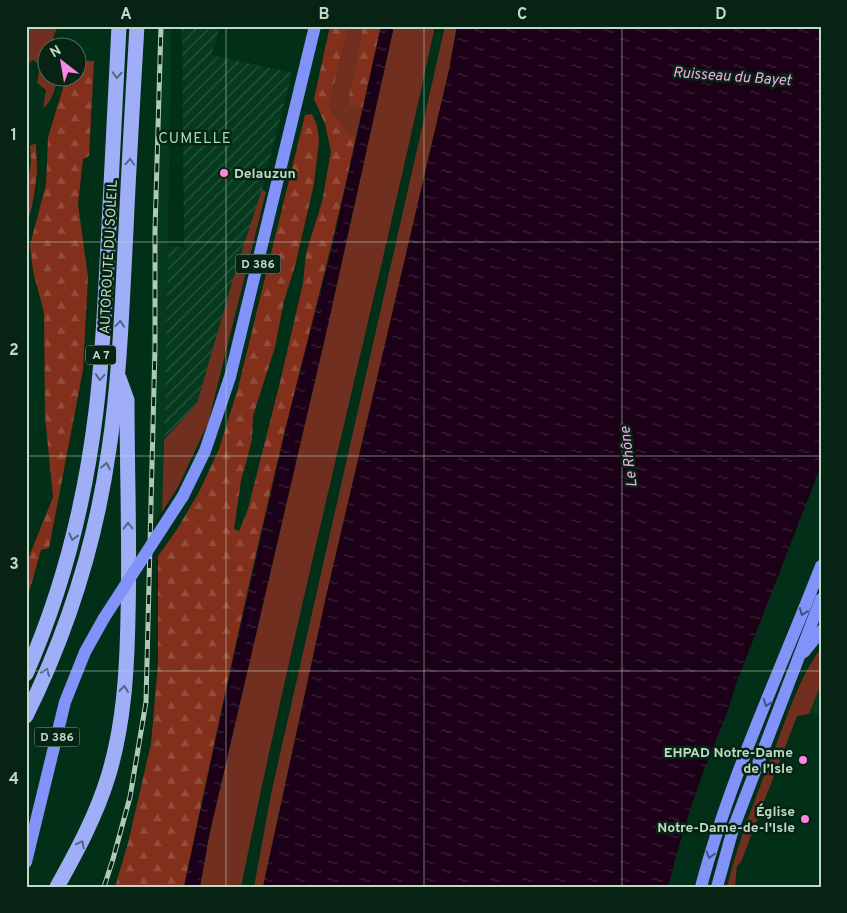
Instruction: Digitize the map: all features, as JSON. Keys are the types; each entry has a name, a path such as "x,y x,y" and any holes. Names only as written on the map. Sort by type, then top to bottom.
{"highway":[{"name":"AUTOROUTE DU SOLEIL","path":"26,674 47,622 70,550 92,447 100,371 119,26"},
{"name":"AUTOROUTE DU SOLEIL","path":"26,716 64,626 90,542 109,451 117,373 137,26"},
{"path":"58,887 83,841 100,800 114,754 122,713 127,661 128,607 127,400 117,373"}],"main road":[{"name":"D 386","path":"26,862 65,702 85,652 104,618 183,496 205,451 230,377 315,26"},
{"path":"701,887 715,835 731,789 821,566"},
{"path":"717,887 733,828 821,599"},
{"path":"797,662 821,631"}],"shaded area":[{"path":"33,26 58,27 53,38 38,38 38,64 33,60 26,65 26,29"},
{"path":"158,26 171,26 168,246 162,512 147,533"},
{"path":"182,26 220,26 211,55 292,73 262,189 236,269 197,403 164,440 168,246 184,247"},
{"path":"349,26 363,26 347,105 352,109 363,107 356,137 347,132 329,106"},
{"path":"394,26 435,26 387,242 287,671 241,887 200,887 209,836 327,329"},
{"path":"445,26 457,26 449,70 326,597 263,887 254,887 271,794"},
{"path":"43,88 55,88 51,98 43,108 46,90"},
{"path":"262,189 266,192 208,423 178,487 162,512 164,440 197,403 236,269"},
{"path":"821,648 821,684 809,714 797,716 741,862 737,866 735,887 727,887 749,815 790,708 813,659"},
{"path":"821,684 821,714 809,714"}],"green space":[{"path":"330,26 349,26 329,106 347,132 356,137 259,541 184,887 115,887 128,843 151,744 158,663 158,556 176,531 199,492 219,449 238,388 305,115 312,114 317,125 319,141 314,184 295,266 284,301 275,347 253,416 252,440 241,481 234,529 239,531 248,509 303,283 306,253 322,202 331,151 325,124 314,99"},
{"path":"363,26 381,26 363,107 352,109 347,105"},
{"path":"88,61 94,61 89,156 83,159 78,204 88,277 83,370 49,548 41,550 26,603 26,568 28,559 53,497 45,417 44,313 33,271 30,245 46,184 48,137 63,88 88,88"},
{"path":"36,143 37,172 26,231 26,190 31,163 30,146"}],"water":[{"path":"381,26 394,26 327,329 209,836 200,887 184,887 286,427 334,239"},
{"path":"457,26 821,26 821,466 703,773 668,887 263,887 326,597 449,70"}],"railway":[{"path":"104,887 130,797 146,702 161,26"}],"place":[{"name":"Delauzun","path":"224,173"},
{"name":"EHPAD Notre-Dame de l’Isle","path":"803,760"},
{"name":"Église Notre-Dame-de-l'Isle","path":"805,819"}],"district":[{"name":"CUMELLE","path":"195,138"}],"water label":[{"name":"Ruisseau du Bayet","path":"732,76"},
{"name":"Le Rhône","path":"628,457"}]}
